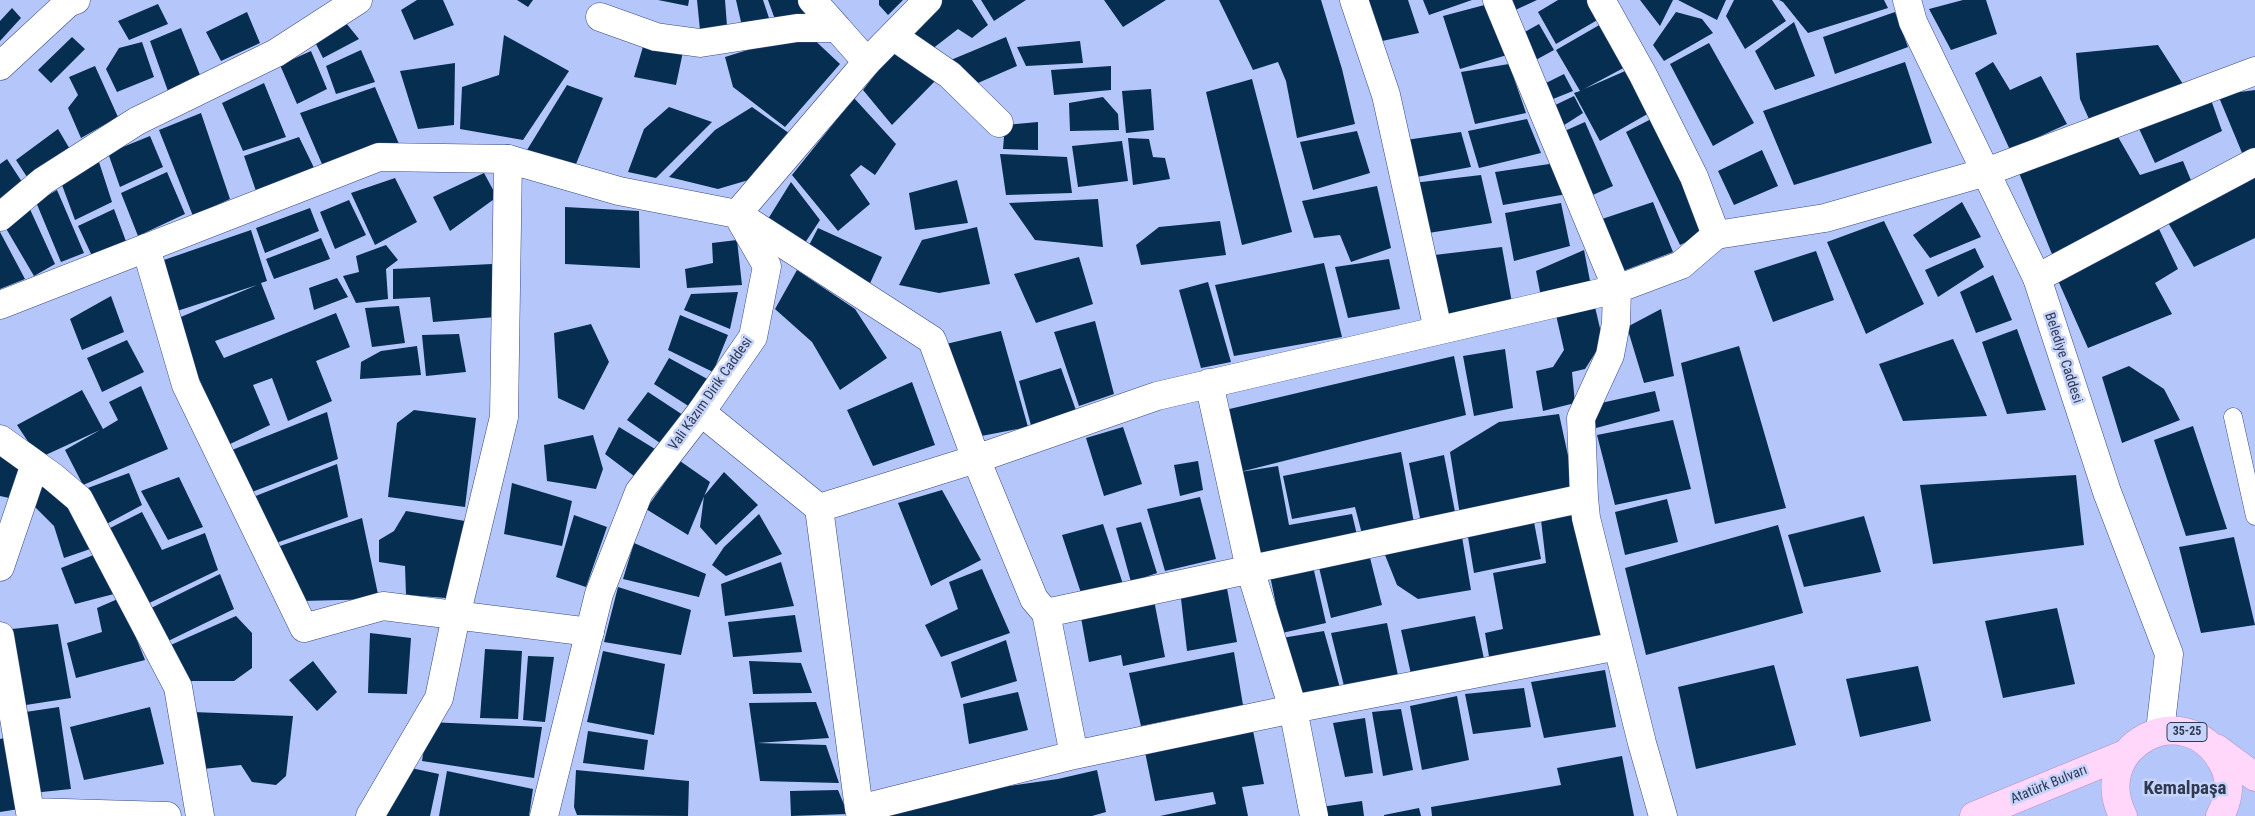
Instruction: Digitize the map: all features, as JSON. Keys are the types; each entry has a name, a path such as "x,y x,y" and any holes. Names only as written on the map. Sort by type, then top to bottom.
{"main road":[{"name":"35-25","path":"2123,816 2117,804 2114,787 2117,770 2125,754 2134,744 2160,731 2175,730 2189,732 2202,739 2255,777"},
{"name":"35-25","path":"2202,739 2217,751 2226,768 2229,786 2226,805 2220,816"},
{"name":"Atatürk Bulvarı","path":"1974,816 2125,754"}],"street":[{"path":"0,66 68,3 76,0"},
{"path":"0,216 43,181 137,121 276,52 358,0"},
{"path":"812,0 867,62"},
{"path":"737,214 867,62 928,0"},
{"path":"1354,0 1386,95 1438,330"},
{"path":"1497,0 1617,288 1616,323 1610,355 1581,418 1584,498 1586,518 1642,743 1663,816"},
{"path":"1601,0 1643,75 1694,177 1716,235"},
{"name":"Belediye Caddesi","path":"1907,0 1913,22 2037,278 2107,492 2169,654 2160,731"},
{"path":"600,17 656,38 700,43 798,28 836,28"},
{"path":"894,36 950,74 999,123"},
{"path":"819,508 976,458 1157,396 1617,288 1681,265 1716,235 1825,218 1986,172 2255,71"},
{"path":"0,305 379,157 508,159 620,191 737,214 932,340 976,458 1034,600 1046,613 1074,755"},
{"path":"370,816 439,698 456,616 504,417 508,159"},
{"path":"2037,278 2255,162"},
{"name":"Vali Kâzım Dirik Caddesi","path":"544,816 599,594 639,492 702,412 754,337 767,266 737,214"},
{"path":"146,248 186,385 304,628 382,606 590,632"},
{"path":"1209,383 1250,569 1293,709 1314,816"},
{"path":"702,412 819,508 860,813 1074,755 1293,709 1618,646"},
{"path":"0,439 79,499 178,687 200,816"},
{"path":"0,567 34,464"},
{"path":"1046,613 1584,498"},
{"path":"0,636 32,814 168,816"}],"lane":[{"path":"2233,417 2255,516"}],"building":[{"path":"417,0 443,0 454,25 414,40 401,10"},
{"path":"517,0 533,0 528,7"},
{"path":"658,0 689,0 688,6"},
{"path":"697,0 725,0 727,26 700,30"},
{"path":"736,0 763,0 772,27 744,35"},
{"path":"768,0 800,0 812,17 777,25"},
{"path":"879,0 903,0 888,15 879,5"},
{"path":"939,0 972,0 988,25 972,38 958,29 927,53 902,37"},
{"path":"981,0 1026,0 994,21"},
{"path":"1104,0 1166,0 1123,27"},
{"path":"1219,0 1321,0 1342,69 1355,124 1297,138 1286,81 1278,62 1253,70"},
{"path":"1358,0 1408,0 1419,33 1373,43"},
{"path":"1423,0 1472,0 1429,15"},
{"path":"1506,0 1537,0 1511,12"},
{"path":"1558,0 1594,0 1606,15 1556,44 1538,12"},
{"path":"1640,0 1673,0 1660,26"},
{"path":"1678,0 1726,0 1717,20"},
{"path":"1734,0 1772,0 1786,21 1745,49 1726,16"},
{"path":"1779,0 1884,0 1888,8 1808,33 1783,2"},
{"path":"1963,0 1986,0 1997,34 1951,50 1929,9"},
{"path":"1492,3 1507,55 1460,69 1443,16"},
{"path":"158,4 168,24 129,40 118,21"},
{"path":"12,8 21,18 0,41 0,21"},
{"path":"247,12 260,43 221,61 206,32"},
{"path":"1676,12 1702,19 1713,33 1664,61 1653,45"},
{"path":"1895,12 1908,47 1835,74 1823,37"},
{"path":"1608,20 1631,64 1584,89 1632,68 1651,112 1600,141 1574,93 1580,91 1556,50"},
{"path":"1794,22 1815,76 1775,90 1755,51"},
{"path":"346,23 359,39 323,58 314,40"},
{"path":"1539,24 1554,50 1534,61 1523,33"},
{"path":"181,28 202,80 169,94 150,41"},
{"path":"806,32 840,64 785,127 733,87 725,57"},
{"path":"504,35 569,71 523,140 460,129 462,87 499,75"},
{"path":"72,37 85,49 51,83 38,70"},
{"path":"1006,37 1017,66 971,86 946,62"},
{"path":"645,40 684,47 676,85 634,77"},
{"path":"1080,41 1083,63 1026,66 1017,47"},
{"path":"142,42 154,77 117,92 106,69 119,48"},
{"path":"1709,43 1754,123 1713,146 1670,64"},
{"path":"898,45 936,80 892,125 863,90"},
{"path":"2158,45 2188,92 2093,128 2080,99 2076,53"},
{"path":"361,50 375,82 336,94 326,66"},
{"path":"311,51 327,89 297,104 280,65"},
{"path":"1905,62 1932,143 1794,185 1763,111"},
{"path":"1993,62 2010,90 2041,76 2067,124 2010,150 1975,73"},
{"path":"455,63 454,125 418,129 400,71"},
{"path":"1509,64 1526,113 1475,124 1461,72"},
{"path":"95,66 118,117 81,138 68,108 78,95 69,77"},
{"path":"1111,66 1111,90 1054,95 1051,70"},
{"path":"1564,74 1573,91 1543,103 1536,88"},
{"path":"1252,79 1292,232 1242,245 1206,92"},
{"path":"264,83 286,137 243,151 222,103"},
{"path":"567,85 603,98 576,164 527,150"},
{"path":"375,87 399,144 325,171 300,113"},
{"path":"1151,89 1154,130 1126,133 1122,91"},
{"path":"2255,90 2255,154 2245,160 2218,95"},
{"path":"1574,96 1583,113 1558,129 1547,109"},
{"path":"1103,97 1118,114 1119,130 1070,131 1069,103"},
{"path":"2210,97 2222,131 2155,163 2135,120"},
{"path":"854,98 896,144 875,175 861,165 850,175 870,204 838,231 792,175"},
{"path":"669,107 712,122 656,178 628,172 644,129"},
{"path":"752,107 793,136 752,179 718,189 669,177 715,130"},
{"path":"201,113 230,199 193,216 159,130"},
{"path":"1655,117 1705,233 1680,245 1626,132"},
{"path":"1527,119 1541,153 1479,168 1468,131"},
{"path":"1038,122 1038,150 1003,149 1005,125"},
{"path":"1585,122 1613,186 1586,198 1560,133"},
{"path":"58,129 71,151 29,180 16,160"},
{"path":"2114,130 2140,175 2183,161 2195,190 2054,259 2017,168"},
{"path":"1357,131 1370,173 1313,190 1300,142"},
{"path":"1461,132 1471,167 1406,179 1399,141"},
{"path":"150,136 163,167 120,187 108,153"},
{"path":"299,137 317,174 257,194 244,156"},
{"path":"1128,138 1149,139 1153,157 1165,158 1170,179 1133,185"},
{"path":"1122,141 1128,181 1078,187 1072,146"},
{"path":"1762,150 1778,186 1734,205 1718,171"},
{"path":"1000,154 1067,157 1072,193 1006,195"},
{"path":"7,159 24,185 0,202 0,164"},
{"path":"98,159 112,202 75,220 62,185"},
{"path":"1563,162 1573,193 1503,205 1495,172"},
{"path":"2255,170 2255,238 2194,267 2166,219"},
{"path":"167,172 185,214 138,236 121,193"},
{"path":"484,173 497,197 450,231 433,197"},
{"path":"1481,175 1492,223 1422,234 1413,183"},
{"path":"395,178 417,222 375,245 351,193"},
{"path":"957,180 968,223 915,230 909,193"},
{"path":"791,182 820,220 801,249 768,219"},
{"path":"1377,186 1391,248 1351,262 1340,235 1314,238 1302,201"},
{"path":"57,190 84,253 61,262 36,202"},
{"path":"1098,199 1103,247 1035,240 1009,203"},
{"path":"349,200 366,235 335,249 320,212"},
{"path":"1653,202 1673,252 1615,274 1599,220"},
{"path":"1962,202 1981,237 1930,258 1913,235"},
{"path":"1561,203 1570,246 1514,261 1505,213"},
{"path":"29,207 55,264 34,276 4,225"},
{"path":"565,207 639,211 640,268 565,264"},
{"path":"310,208 319,231 265,253 256,228"},
{"path":"114,209 127,244 93,258 78,226"},
{"path":"1220,221 1226,255 1141,265 1136,245 1159,227"},
{"path":"1884,221 1924,304 1866,334 1827,242"},
{"path":"977,227 990,284 939,293 899,285 922,240"},
{"path":"818,228 882,257 867,290 805,253"},
{"path":"2159,229 2178,269 2155,283 2172,314 2088,348 2056,276"},
{"path":"251,230 267,281 261,283 275,319 215,341 224,358 336,313 350,347 316,361 332,401 288,421 272,378 253,385 270,425 228,445 187,351 176,319 257,285 177,311 158,262"},
{"path":"0,232 25,279 0,289"},
{"path":"321,238 330,259 274,279 266,259"},
{"path":"737,240 742,285 687,288 685,269 713,263 712,243"},
{"path":"386,245 398,260 386,269 388,299 356,303 343,276 359,272 356,256"},
{"path":"1502,247 1512,303 1438,319 1426,256"},
{"path":"1975,248 1984,267 1938,297 1925,270"},
{"path":"1584,250 1592,291 1542,302 1536,271"},
{"path":"1816,251 1834,300 1773,322 1754,271"},
{"path":"1079,257 1093,304 1036,323 1014,274"},
{"path":"1389,259 1400,309 1348,318 1335,267"},
{"path":"1324,263 1342,337 1234,356 1215,285"},
{"path":"492,264 496,317 433,322 430,297 393,299 393,269"},
{"path":"797,270 855,309 887,358 840,390 812,342 775,309"},
{"path":"1993,275 2012,320 1976,333 1960,292"},
{"path":"337,278 348,297 314,310 309,288"},
{"path":"1208,282 1231,362 1201,368 1179,290"},
{"path":"738,292 730,329 684,310 691,294"},
{"path":"111,296 124,332 82,350 70,319"},
{"path":"399,306 405,343 372,347 365,308"},
{"path":"1595,307 1603,341 1585,369 1572,372 1575,403 1543,411 1536,371 1553,367 1564,350 1556,315"},
{"path":"1661,309 1674,376 1644,383 1627,327"},
{"path":"680,315 728,335 713,372 668,350"},
{"path":"1095,321 1114,394 1079,406 1054,332"},
{"path":"591,324 609,362 584,410 558,398 554,333"},
{"path":"2017,329 2046,410 2007,414 1982,342"},
{"path":"1001,331 1028,427 971,438 946,344"},
{"path":"459,334 466,372 426,376 422,335"},
{"path":"1953,339 1987,416 1903,421 1879,364"},
{"path":"127,340 144,372 102,392 87,358"},
{"path":"417,346 421,375 360,379 361,362 381,351"},
{"path":"1739,346 1786,508 1715,524 1681,363"},
{"path":"1505,349 1513,408 1474,416 1463,356"},
{"path":"1454,356 1466,415 1240,472 1278,466 1289,525 1352,514 1357,535 1253,556 1221,411"},
{"path":"669,358 711,381 690,407 654,384"},
{"path":"2129,366 2164,389 2180,420 2122,443 2102,377"},
{"path":"1061,368 1078,416 1032,429 1019,381"},
{"path":"912,382 935,445 873,466 847,410"},
{"path":"141,386 168,449 83,485 65,450 100,430 39,458 17,425 82,390 103,429 118,420 109,402"},
{"path":"1655,391 1660,411 1596,428 1592,405"},
{"path":"648,392 683,415 660,443 627,420"},
{"path":"414,410 476,418 465,507 388,497 397,423"},
{"path":"327,412 338,459 252,492 232,450"},
{"path":"1559,414 1577,497 1460,515 1450,452 1499,422"},
{"path":"1673,420 1691,489 1615,505 1597,435"},
{"path":"2193,426 2227,529 2186,536 2154,440"},
{"path":"619,427 655,449 634,476 605,454"},
{"path":"1123,427 1142,484 1104,496 1086,438"},
{"path":"593,435 603,469 596,489 547,481 544,445"},
{"path":"0,452 26,467 14,499 0,496"},
{"path":"1401,452 1414,523 1362,534 1355,507 1292,519 1283,476"},
{"path":"1444,455 1456,517 1421,523 1409,463"},
{"path":"680,461 710,482 688,535 646,509"},
{"path":"1198,461 1203,490 1180,496 1174,465"},
{"path":"337,464 348,517 268,546 248,499"},
{"path":"724,472 758,505 716,545 700,527 704,496"},
{"path":"129,473 142,505 101,527 85,489"},
{"path":"2076,475 2084,545 1933,564 1920,485"},
{"path":"179,477 203,527 168,540 141,491"},
{"path":"42,479 78,512 96,547 64,558 54,526 27,499"},
{"path":"512,483 572,501 562,546 504,534"},
{"path":"942,490 981,560 931,586 898,503"},
{"path":"1200,497 1216,559 1165,571 1147,509"},
{"path":"1667,499 1678,542 1625,555 1615,512"},
{"path":"406,511 465,521 446,598 406,595 405,566 379,562 379,540 394,531"},
{"path":"1578,511 1602,639 1490,662 1485,633 1503,629 1493,573 1546,563 1541,520"},
{"path":"142,512 162,550 205,533 218,570 143,606 100,533"},
{"path":"759,514 782,554 726,576 712,565 724,547"},
{"path":"574,515 607,527 586,587 556,577"},
{"path":"1864,516 1881,572 1804,587 1788,535"},
{"path":"362,518 379,599 302,601 277,547"},
{"path":"1141,522 1157,573 1131,582 1116,528"},
{"path":"1534,522 1541,559 1474,573 1467,531"},
{"path":"1103,524 1123,584 1082,596 1062,535"},
{"path":"1778,525 1803,613 1646,655 1625,568"},
{"path":"1461,531 1471,590 1418,599 1397,585 1381,545"},
{"path":"2234,537 2255,625 2201,633 2179,547"},
{"path":"634,543 706,574 699,597 623,579"},
{"path":"1368,550 1382,605 1331,618 1317,559"},
{"path":"96,554 114,594 75,604 61,568"},
{"path":"781,562 794,606 725,616 721,584"},
{"path":"1312,562 1326,623 1282,633 1269,571"},
{"path":"982,569 1010,633 941,657 925,625 958,609 949,582"},
{"path":"220,574 234,609 162,644 145,611"},
{"path":"1226,583 1237,642 1187,651 1180,590"},
{"path":"618,587 691,610 681,655 604,642"},
{"path":"120,598 145,660 76,678 67,643 102,632 97,608"},
{"path":"1154,600 1165,657 1123,666 1121,655 1089,662 1080,612"},
{"path":"2057,608 2075,684 2003,698 1985,621"},
{"path":"795,615 802,652 733,657 728,622"},
{"path":"236,616 252,633 252,668 234,681 182,681 164,648"},
{"path":"1475,616 1484,659 1411,674 1401,630"},
{"path":"1387,623 1400,685 1346,694 1331,633"},
{"path":"58,624 71,698 13,707 3,630"},
{"path":"1324,631 1342,695 1296,703 1282,638"},
{"path":"370,633 411,638 407,694 368,693"},
{"path":"1006,640 1017,681 961,698 951,662"},
{"path":"485,649 522,651 518,719 480,718"},
{"path":"603,651 665,664 654,735 587,722"},
{"path":"1234,652 1243,705 1141,726 1129,673"},
{"path":"528,656 554,657 545,722 523,720"},
{"path":"313,661 337,692 317,711 289,680"},
{"path":"749,661 801,663 812,693 753,694"},
{"path":"1774,665 1796,745 1696,769 1678,687"},
{"path":"1918,666 1931,721 1860,737 1846,679"},
{"path":"1605,670 1616,727 1544,738 1531,682"},
{"path":"1524,688 1531,727 1473,734 1465,694"},
{"path":"1018,692 1028,730 969,744 963,704"},
{"path":"1457,696 1469,760 1422,770 1410,706"},
{"path":"816,702 829,738 757,743 826,745 839,783 760,781 749,703"},
{"path":"59,707 71,789 32,793 19,713"},
{"path":"150,707 164,764 84,780 70,727"},
{"path":"1401,709 1413,770 1383,776 1372,712"},
{"path":"193,712 293,716 286,776 276,785 252,782 241,765 203,769"},
{"path":"1365,718 1373,773 1345,777 1333,723"},
{"path":"428,722 542,727 534,778 422,761"},
{"path":"1252,726 1264,784 1242,787 1248,816 1160,816 1216,804 1213,792 1155,801 1144,747"},
{"path":"588,731 648,740 644,770 583,763"},
{"path":"4,738 19,809 0,812 0,739"},
{"path":"1622,756 1634,816 1432,816 1431,807 1561,785 1557,768"},
{"path":"411,768 439,774 430,816 382,816"},
{"path":"576,770 689,781 688,816 577,815 574,807"},
{"path":"1097,770 1106,812 1092,816 883,816 1009,786 1058,779"},
{"path":"447,771 533,789 529,816 439,816"},
{"path":"838,790 848,814 791,816 790,791"},
{"path":"1362,801 1364,816 1323,816 1321,807"},
{"path":"1419,808 1421,816 1384,816 1384,815"}],"district":[{"name":"Kemalpaşa","path":"2185,789"}]}
